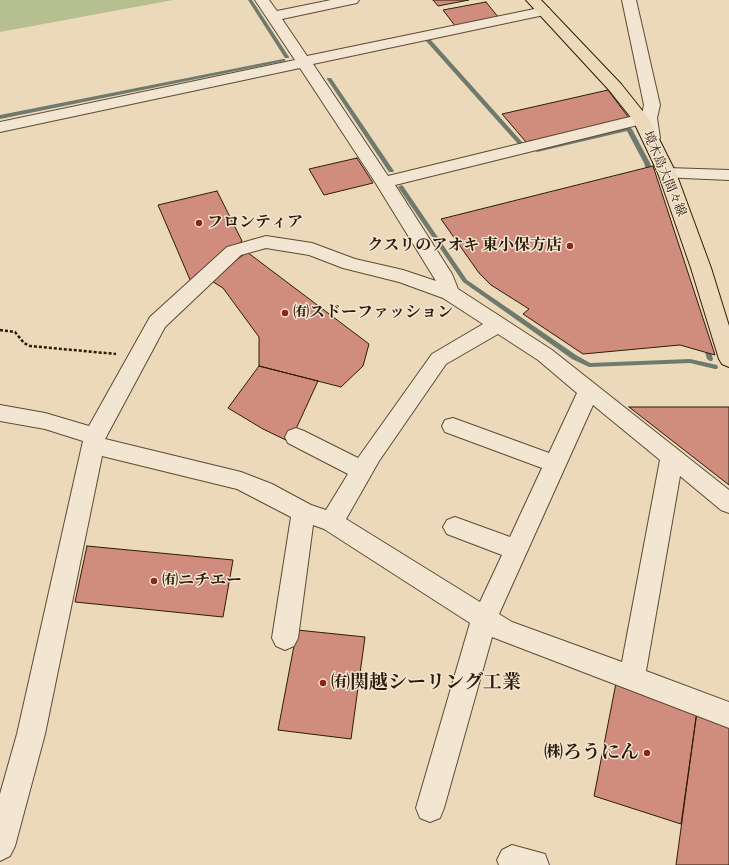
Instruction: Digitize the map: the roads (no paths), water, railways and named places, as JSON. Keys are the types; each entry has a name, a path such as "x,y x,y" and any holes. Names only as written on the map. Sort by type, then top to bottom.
{"main road":[{"name":"境木島大間々線","path":"533,0 615,87 641,119 667,173 701,268 729,359"}],"street":[{"path":"262,0 384,182 445,279 450,293"},
{"path":"273,16 352,0"},
{"path":"629,0 652,105 649,118 652,141"},
{"path":"0,127 544,11"},
{"path":"384,182 641,119"},
{"path":"667,173 729,175"},
{"path":"0,846 31,734 94,440 157,322 234,251 266,242 312,249 350,264 402,276 450,293 500,324 545,355 729,503"},
{"path":"332,522 362,470 409,400 439,359 500,324"},
{"path":"430,808 484,620 589,390"},
{"path":"0,413 45,421 94,440 241,481 264,491 303,512 332,522 484,620 503,630 729,715"},
{"path":"453,426 555,464"},
{"path":"296,437 362,470"},
{"path":"632,678 672,457"},
{"path":"285,638 303,512"},
{"path":"455,527 516,550"}],"waterway":[{"path":"250,0 287,57"},
{"path":"428,40 521,144"},
{"path":"0,117 283,60"},
{"path":"329,79 391,171"},
{"path":"537,150 629,129 647,163 651,175"},
{"path":"401,187 465,281 574,357 589,365 690,361 715,367"},
{"path":"706,345 710,359"}],"place":[{"name":"フロンティア","path":"199,223"},
{"name":"クスリのアオキ 東小保方店","path":"570,246"},
{"name":"㈲スドーファッション","path":"285,313"},
{"name":"㈲ニチエー","path":"154,581"},
{"name":"㈲関越シーリング工業","path":"323,683"},
{"name":"㈱ろうにん","path":"647,753"}]}
